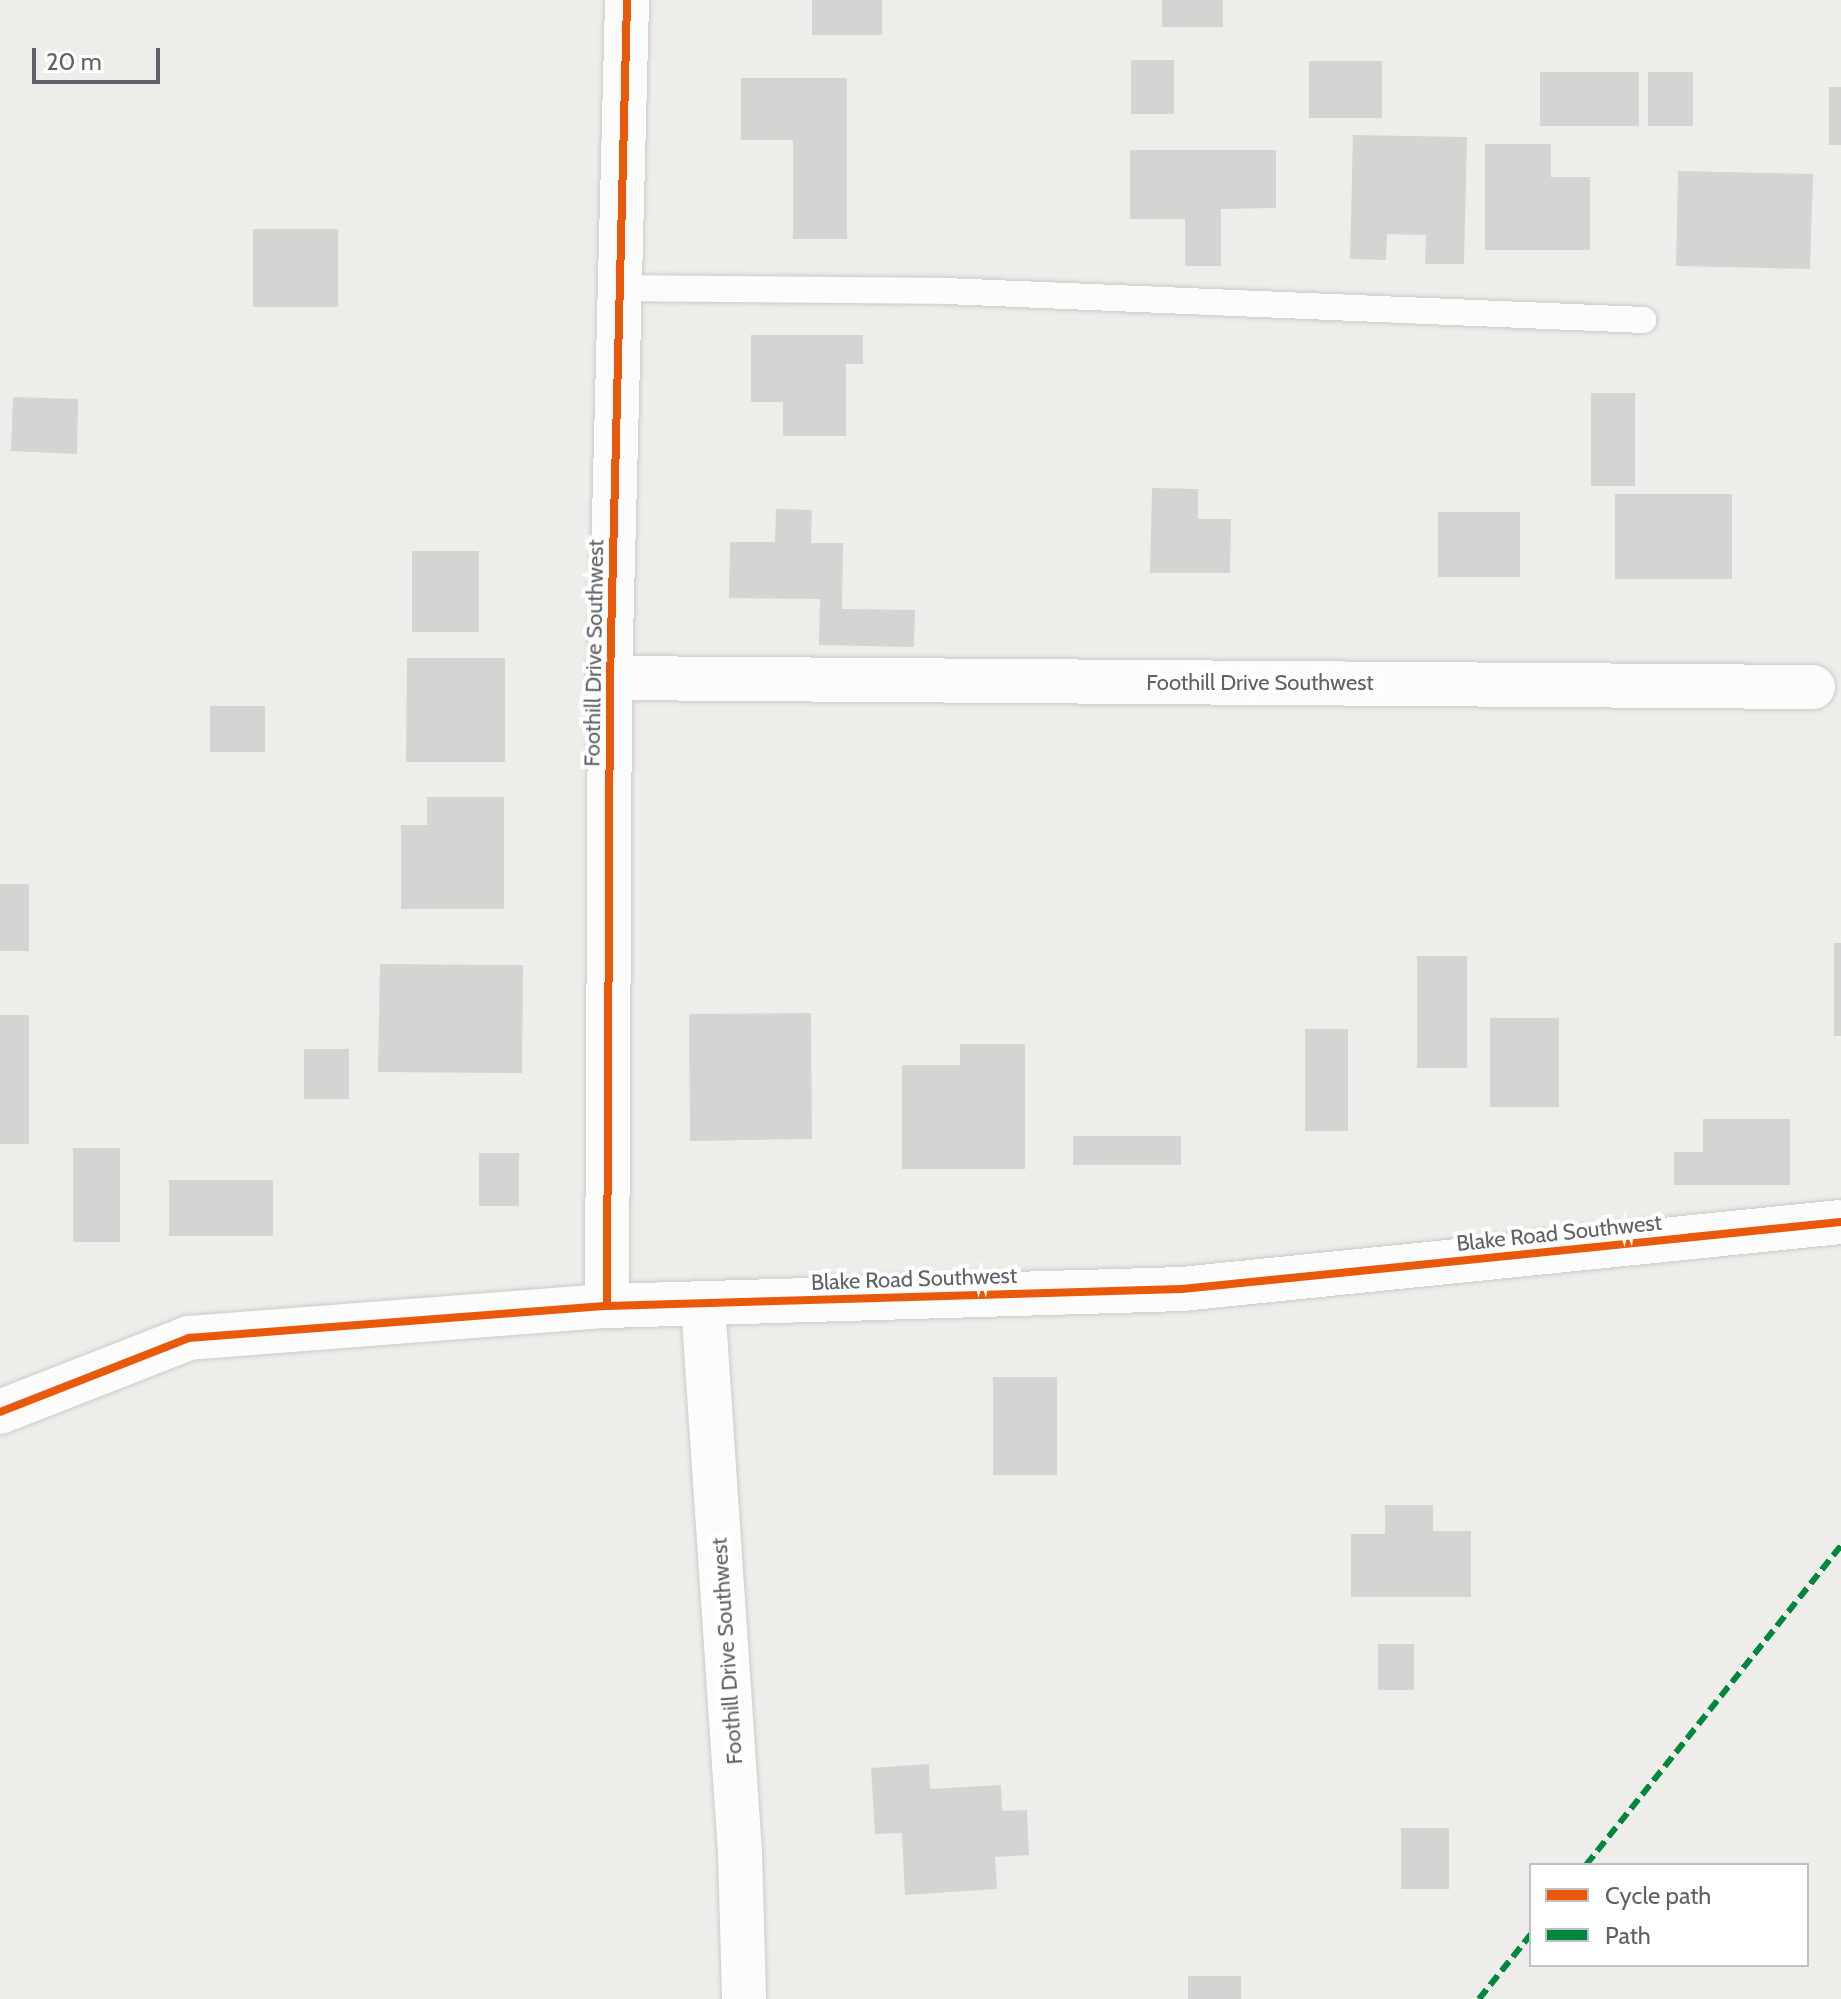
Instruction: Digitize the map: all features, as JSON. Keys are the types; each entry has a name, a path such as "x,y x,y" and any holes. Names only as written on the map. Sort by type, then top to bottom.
{"street":[{"name":"Foothill Drive Southwest","path":"607,1306 610,678 627,0"},
{"name":"Foothill Drive Southwest","path":"610,678 1813,687"},
{"name":"Blake Road Southwest","path":"0,1412 189,1338 607,1306 1182,1289 1841,1222"},
{"name":"Foothill Drive Southwest","path":"703,1304 740,1853 744,1999"}],"lane":[{"path":"621,288 946,291 1643,320"}],"building":[{"path":"812,0 882,0 882,35 812,35"},
{"path":"1162,0 1223,0 1223,27 1162,27"},
{"path":"1131,60 1174,60 1174,114 1131,114"},
{"path":"1309,61 1382,61 1382,118 1309,118"},
{"path":"1540,72 1639,72 1639,126 1540,126"},
{"path":"1648,72 1693,72 1693,126 1648,126"},
{"path":"741,78 847,78 847,239 793,239 793,140 741,140"},
{"path":"1829,87 1841,87 1841,145 1829,145"},
{"path":"1353,135 1467,137 1464,264 1425,264 1426,235 1387,234 1386,260 1350,259"},
{"path":"1485,144 1551,144 1551,177 1590,177 1590,250 1485,250"},
{"path":"1130,150 1276,150 1276,208 1221,209 1221,266 1185,266 1185,219 1130,219"},
{"path":"1678,171 1813,174 1810,269 1676,266"},
{"path":"253,229 338,229 338,307 253,307"},
{"path":"751,335 863,335 863,364 846,364 846,436 783,436 783,402 751,402"},
{"path":"1591,393 1635,393 1635,486 1591,486"},
{"path":"13,397 78,399 77,454 11,451"},
{"path":"1152,488 1198,489 1198,519 1231,519 1230,573 1150,573"},
{"path":"1615,494 1732,494 1732,579 1615,579"},
{"path":"776,509 812,510 811,543 843,543 842,609 915,610 914,647 819,645 820,599 729,598 730,542 775,542"},
{"path":"1438,512 1520,512 1520,577 1438,577"},
{"path":"412,551 479,551 479,632 412,632"},
{"path":"407,658 505,658 505,762 406,762"},
{"path":"210,706 265,706 265,752 210,752"},
{"path":"427,797 504,797 504,909 401,909 401,825 427,825"},
{"path":"0,884 29,884 29,951 0,951"},
{"path":"1834,943 1841,943 1841,1036 1834,1036"},
{"path":"1417,956 1467,956 1467,1068 1417,1068"},
{"path":"380,964 523,965 522,1073 378,1072"},
{"path":"811,1013 812,1139 690,1141 689,1014"},
{"path":"0,1015 29,1015 29,1144 0,1144"},
{"path":"1490,1018 1559,1018 1559,1107 1490,1107"},
{"path":"1305,1029 1348,1029 1348,1131 1305,1131"},
{"path":"960,1044 1025,1044 1025,1169 902,1169 902,1065 960,1065"},
{"path":"304,1049 349,1049 349,1099 304,1099"},
{"path":"1703,1119 1790,1119 1790,1185 1674,1185 1674,1152 1703,1152"},
{"path":"1073,1136 1181,1136 1181,1165 1073,1165"},
{"path":"73,1148 120,1148 120,1242 73,1242"},
{"path":"479,1153 519,1153 519,1206 479,1206"},
{"path":"169,1180 273,1180 273,1236 169,1236"},
{"path":"993,1377 1057,1377 1057,1475 993,1475"},
{"path":"1385,1505 1433,1505 1433,1531 1471,1531 1471,1597 1351,1597 1351,1534 1385,1534"},
{"path":"1378,1644 1414,1644 1414,1690 1378,1690"},
{"path":"929,1764 930,1789 1001,1785 1002,1811 1027,1810 1029,1855 995,1857 997,1889 905,1895 902,1833 875,1834 871,1768"},
{"path":"1401,1828 1449,1828 1449,1889 1401,1889"},
{"path":"1188,1976 1241,1976 1241,1999 1188,1999"}],"marked path":[{"path":"1588,1863 1841,1545"},
{"path":"1479,1999 1529,1936"}],"cycle path":[{"path":"607,1306 610,678 627,0"},
{"path":"0,1412 189,1338 607,1306 1182,1289 1841,1222"}]}
